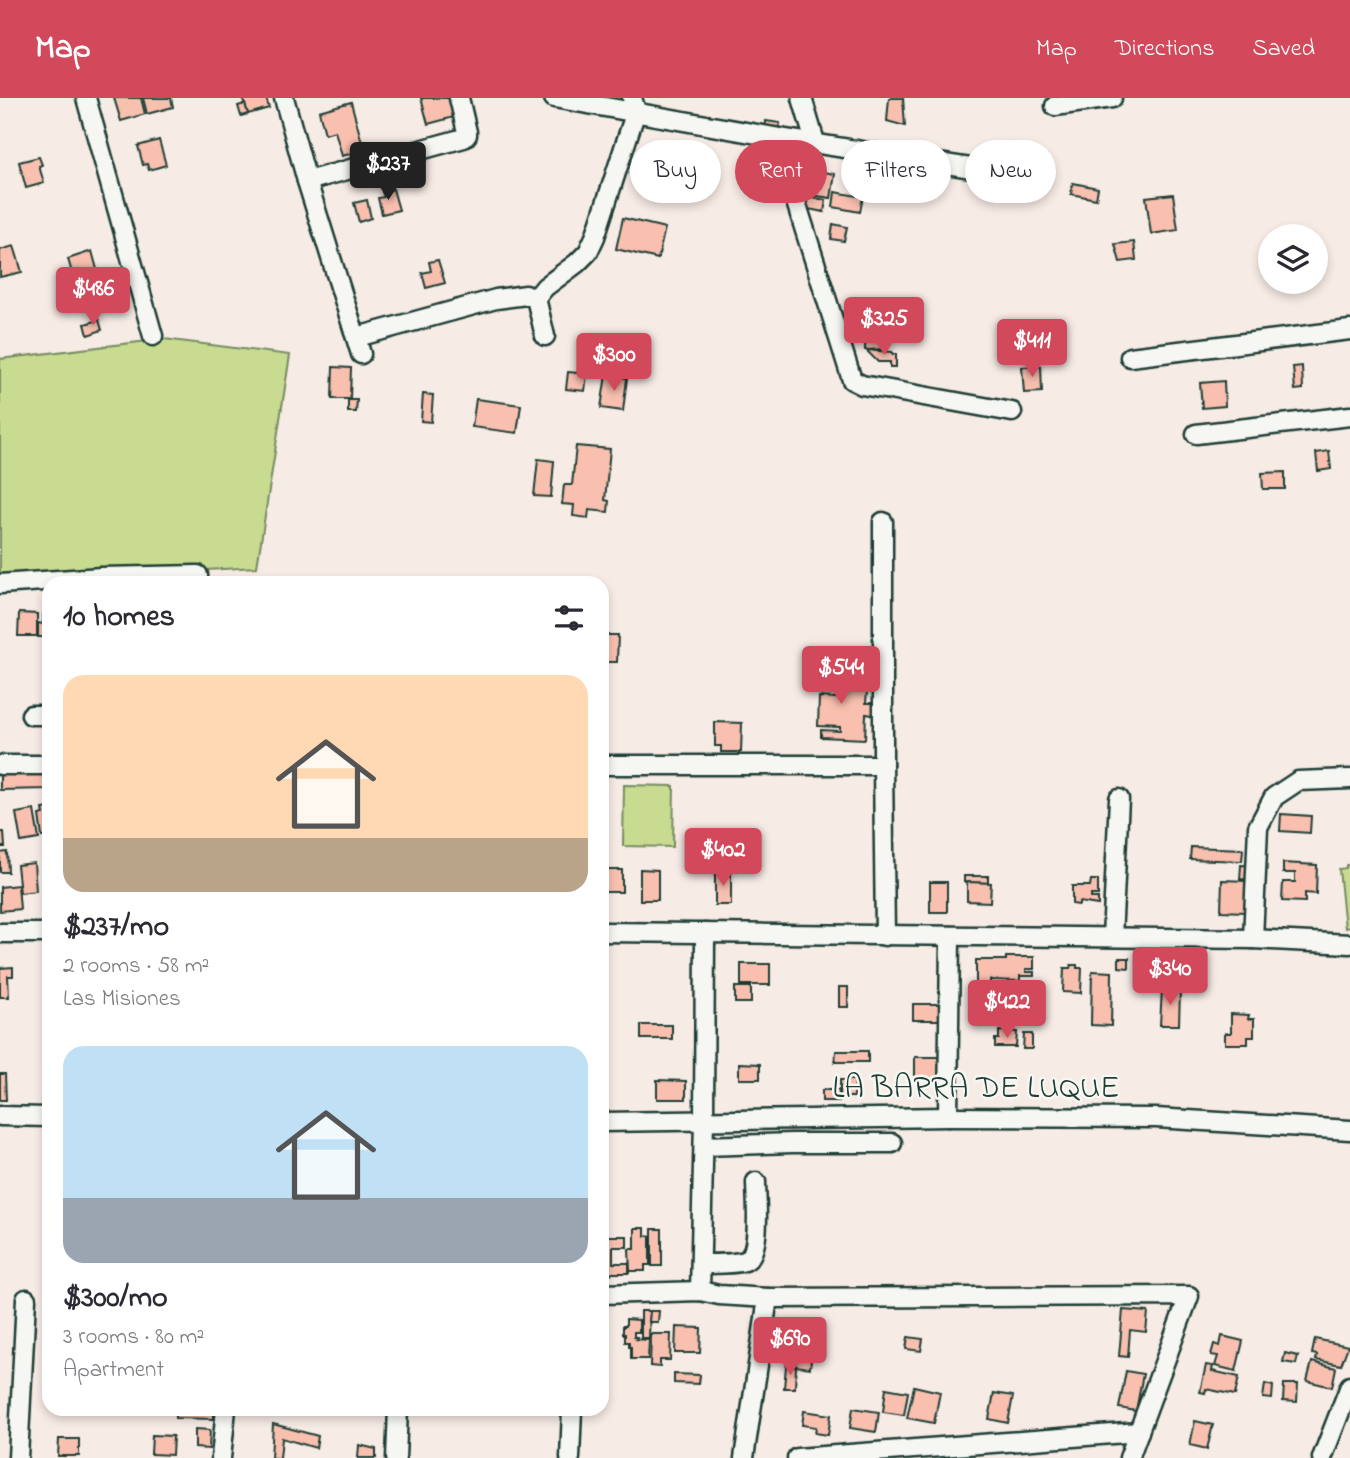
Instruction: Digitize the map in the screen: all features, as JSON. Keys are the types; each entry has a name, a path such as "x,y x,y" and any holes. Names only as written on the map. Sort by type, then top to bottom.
{"street":[{"path":"86,98 153,336"},
{"path":"284,98 307,181 359,345 496,299 526,295 536,298"},
{"path":"307,181 464,138 467,131 459,98"},
{"path":"554,98 634,105 798,140"},
{"path":"802,98 814,140"},
{"path":"1055,106 1112,98"},
{"path":"536,298 545,287 588,252 600,225 634,105"},
{"path":"780,138 780,151 852,380 862,385 1012,412"},
{"path":"827,144 965,167"},
{"path":"536,298 545,336"},
{"path":"1130,357 1350,330"},
{"path":"1196,434 1350,416"},
{"path":"883,522 886,936"},
{"path":"150,576 198,576"},
{"path":"0,584 42,581"},
{"path":"0,765 42,765"},
{"path":"609,765 883,765"},
{"path":"1253,939 1258,827 1274,797 1298,781 1350,779"},
{"path":"1112,937 1119,799"},
{"path":"609,932 1253,939 1350,944"},
{"path":"0,933 42,933"},
{"path":"700,1291 705,933"},
{"path":"948,1117 950,936"},
{"path":"0,1116 42,1118"},
{"name":"LA BARRA DE LUQUE","path":"609,1122 948,1117 1156,1118 1350,1130"},
{"path":"704,1146 892,1143"},
{"path":"701,1264 745,1261 752,1255 756,1244 756,1182"},
{"path":"609,1294 700,1291 768,1298 1189,1296 1129,1458"},
{"path":"18,1458 26,1298"},
{"path":"744,1458 768,1298"},
{"path":"1322,1458 1350,1386"},
{"path":"221,1458 225,1416"},
{"path":"396,1458 398,1416"},
{"path":"570,1458 572,1416"},
{"path":"797,1458 1139,1432"}],"green space":[{"path":"164,339 290,355 257,567 103,576 42,576 42,580 0,582 0,359"},
{"path":"624,785 674,786 673,847 623,846"},
{"path":"1346,865 1350,865 1350,927 1345,928 1339,869 1346,868"}],"building":[{"path":"114,98 141,98 145,114 121,121"},
{"path":"143,98 171,98 173,107 147,114"},
{"path":"243,98 266,98 269,108 248,114"},
{"path":"421,98 449,98 454,117 428,124"},
{"path":"889,98 903,98 905,126 887,121"},
{"path":"351,102 364,150 342,156 335,131 325,134 319,111"},
{"path":"245,104 248,114 241,116 238,106"},
{"path":"766,121 780,123 779,130 765,128"},
{"path":"159,140 166,165 149,170 147,164 143,165 138,146"},
{"path":"39,157 44,183 26,188 19,162"},
{"path":"827,173 835,174 831,198 827,197"},
{"path":"1073,183 1098,188 1096,199 1071,194"},
{"path":"393,189 399,210 382,214 378,198 384,197 382,192"},
{"path":"835,192 841,193 841,203 862,203 860,212 833,207"},
{"path":"1173,194 1178,230 1151,234 1146,197"},
{"path":"367,200 371,218 359,222 354,203"},
{"path":"804,203 826,203 824,212 803,208"},
{"path":"623,218 665,228 658,259 616,249"},
{"path":"833,224 847,227 844,241 831,239"},
{"path":"1134,242 1136,260 1120,262 1115,244"},
{"path":"14,246 22,272 0,277 0,250"},
{"path":"92,251 98,273 74,280 68,259"},
{"path":"438,260 445,283 426,288 422,273 431,271 429,262"},
{"path":"99,320 102,330 88,335 85,324"},
{"path":"866,321 887,321 887,335 883,335 884,349 865,350"},
{"path":"866,350 896,354 896,367 890,367 890,362 878,362"},
{"path":"1041,366 1042,392 1024,393 1022,367"},
{"path":"1302,366 1303,389 1295,390 1293,367"},
{"path":"333,367 351,368 350,399 332,399"},
{"path":"568,372 587,374 585,391 566,389"},
{"path":"606,375 627,378 623,411 601,408"},
{"path":"1224,381 1225,406 1202,408 1200,383"},
{"path":"423,394 433,395 431,422 421,421"},
{"path":"476,399 521,405 517,433 472,427"},
{"path":"348,400 357,400 356,412 348,412"},
{"path":"576,446 610,449 605,500 609,501 608,512 589,510 588,518 573,516 574,505 562,504 564,485 572,485"},
{"path":"1329,451 1331,469 1318,471 1316,453"},
{"path":"538,459 554,461 551,497 534,496"},
{"path":"1285,472 1285,489 1263,489 1262,473"},
{"path":"19,613 37,614 37,636 18,636"},
{"path":"38,623 42,624 42,637 38,637"},
{"path":"609,635 618,635 617,662 609,662"},
{"path":"809,672 849,673 849,691 867,691 866,703 873,703 873,715 866,714 865,739 821,737 821,730 840,731 840,727 818,726 819,697 836,698 836,691 808,690"},
{"path":"715,722 742,723 741,752 721,752 721,746 715,746"},
{"path":"0,775 42,775 42,789 0,790"},
{"path":"34,810 39,839 21,842 16,813"},
{"path":"42,814 42,837 39,815"},
{"path":"1281,814 1311,816 1310,833 1280,831"},
{"path":"0,832 4,832 5,847 0,847"},
{"path":"1191,847 1243,849 1242,861 1190,859"},
{"path":"7,852 8,872 0,872 0,853"},
{"path":"34,863 36,891 20,893 17,865"},
{"path":"1283,863 1317,865 1316,894 1305,893 1305,902 1282,901 1283,882 1295,882 1295,873 1283,873"},
{"path":"1241,865 1255,866 1254,880 1240,879"},
{"path":"640,869 658,870 658,900 640,900"},
{"path":"609,870 622,870 622,892 609,892"},
{"path":"715,871 731,871 731,905 715,905"},
{"path":"964,876 988,876 988,883 964,882"},
{"path":"1091,880 1098,880 1098,895 1091,895 1091,898 1098,898 1098,905 1079,902 1079,905 1072,904 1072,886 1090,886"},
{"path":"1222,880 1247,881 1245,912 1221,911"},
{"path":"930,882 947,882 947,912 930,912"},
{"path":"967,882 991,883 990,902 967,901"},
{"path":"18,885 20,909 0,911 0,887"},
{"path":"1006,957 1034,957 1034,969 1026,969 1026,972 1034,972 1034,976 1020,976 1020,981 990,980 990,990 976,990 976,960 1006,960"},
{"path":"1119,958 1129,958 1129,968 1119,967"},
{"path":"741,964 770,964 770,985 741,985"},
{"path":"1071,965 1082,968 1081,993 1063,992 1064,968 1070,968"},
{"path":"13,967 13,976 8,976 9,997 0,997 0,968"},
{"path":"1092,971 1112,972 1111,1026 1091,1025"},
{"path":"735,987 751,987 751,1003 735,1003"},
{"path":"839,987 848,987 848,1007 839,1007"},
{"path":"1162,989 1180,990 1179,1025 1160,1025"},
{"path":"913,1004 939,1004 939,1020 913,1020"},
{"path":"1231,1014 1249,1015 1248,1019 1254,1019 1254,1037 1248,1037 1248,1044 1225,1044 1225,1033 1231,1033"},
{"path":"641,1025 672,1025 672,1039 641,1039"},
{"path":"999,1031 1017,1032 1016,1047 995,1047"},
{"path":"1024,1034 1032,1034 1032,1049 1023,1049"},
{"path":"836,1051 868,1051 868,1062 835,1062"},
{"path":"915,1057 940,1057 940,1079 915,1078"},
{"path":"739,1063 760,1064 760,1079 739,1079"},
{"path":"0,1074 5,1074 6,1100 0,1100"},
{"path":"657,1080 686,1081 686,1099 657,1099"},
{"path":"840,1080 855,1080 854,1097 840,1097"},
{"path":"822,1090 839,1090 839,1101 822,1101"},
{"path":"635,1228 645,1228 645,1236 650,1236 650,1265 645,1265 645,1271 630,1271 629,1249 635,1249"},
{"path":"652,1229 662,1229 662,1266 652,1266"},
{"path":"609,1236 627,1236 627,1247 613,1247 613,1263 629,1263 629,1273 609,1274"},
{"path":"1123,1310 1148,1312 1146,1332 1130,1330 1128,1357 1119,1356"},
{"path":"641,1311 650,1311 649,1338 641,1338"},
{"path":"650,1311 659,1311 658,1322 649,1322"},
{"path":"626,1319 639,1320 639,1332 634,1332 634,1337 649,1340 648,1359 631,1359 631,1347 629,1342 625,1342 623,1334"},
{"path":"676,1327 701,1328 700,1353 675,1353"},
{"path":"651,1334 671,1334 670,1360 660,1360 660,1367 650,1366"},
{"path":"799,1335 814,1337 810,1368 795,1366"},
{"path":"1222,1336 1243,1341 1236,1371 1215,1366 1218,1356 1211,1355 1214,1344 1220,1346"},
{"path":"908,1337 923,1339 921,1351 906,1349"},
{"path":"1315,1339 1348,1346 1341,1365 1316,1360 1317,1355 1312,1354"},
{"path":"1285,1353 1298,1356 1296,1364 1283,1362"},
{"path":"1312,1362 1336,1368 1332,1387 1307,1381"},
{"path":"1206,1365 1213,1366 1212,1371 1239,1377 1235,1395 1206,1389 1205,1393 1200,1392"},
{"path":"786,1366 796,1366 795,1388 784,1388"},
{"path":"1126,1371 1143,1374 1136,1411 1119,1408"},
{"path":"674,1374 700,1375 699,1384 674,1383"},
{"path":"1265,1384 1273,1386 1272,1399 1263,1398"},
{"path":"1284,1384 1298,1384 1297,1402 1283,1401"},
{"path":"914,1386 940,1392 934,1423 907,1418"},
{"path":"886,1388 908,1392 904,1415 883,1412"},
{"path":"994,1393 1013,1396 1008,1423 989,1419"},
{"path":"853,1408 879,1412 876,1432 850,1428"},
{"path":"804,1411 831,1415 828,1435 815,1433 816,1427 802,1425"},
{"path":"175,1416 214,1416 214,1419"},
{"path":"1195,1421 1213,1425 1207,1449 1190,1445"},
{"path":"273,1424 318,1436 316,1448 282,1438 280,1458 271,1458"},
{"path":"195,1429 210,1430 209,1449 195,1448"},
{"path":"152,1435 173,1436 172,1455 151,1454"},
{"path":"59,1439 79,1439 79,1456 58,1456"},
{"path":"359,1445 376,1449 376,1458 358,1458"}]}
